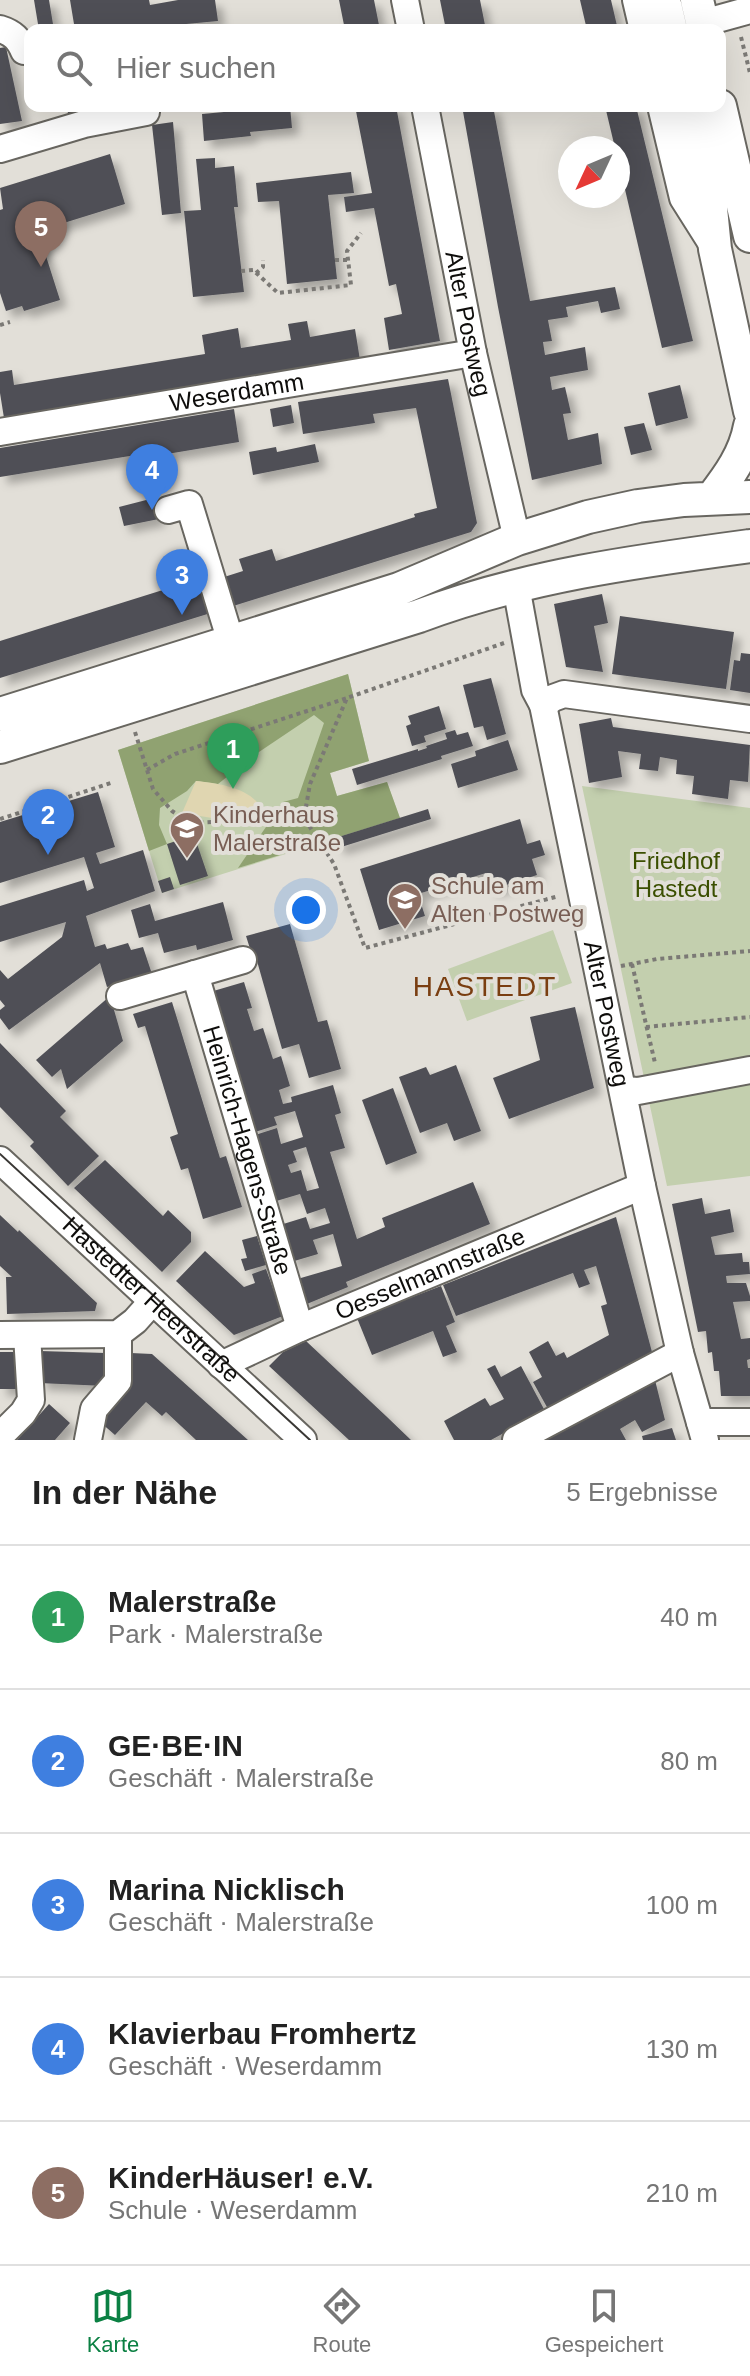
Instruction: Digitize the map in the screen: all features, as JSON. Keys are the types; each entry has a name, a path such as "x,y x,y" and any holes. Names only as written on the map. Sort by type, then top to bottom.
{"main road":[{"path":"664,0 670,24"},
{"path":"690,112 709,188 715,249 750,411"},
{"path":"721,112 748,221"},
{"path":"712,498 731,474 747,444 750,426"},
{"path":"0,714 399,589 517,539 588,517 669,502 750,497"},
{"path":"0,747 419,616 464,599 600,568 750,546"}],"street":[{"path":"405,0 410,24"},
{"path":"636,0 642,24"},
{"path":"701,18 750,10"},
{"path":"0,29 10,32 20,41 24,51"},
{"path":"0,149 84,124 146,112"},
{"name":"Alter Postweg","path":"426,112 473,353 517,539"},
{"path":"662,112 683,198 715,249"},
{"name":"Weserdamm","path":"0,432 473,353"},
{"path":"168,510 189,504 231,642"},
{"name":"Alter Postweg","path":"516,586 535,690 543,705 642,1186 680,1353 703,1431"},
{"path":"543,705 564,694 750,719"},
{"path":"120,996 243,960"},
{"name":"Heinrich-Hagens-Straße","path":"195,974 300,1328"},
{"path":"623,1090 638,1091 750,1070"},
{"name":"Hastedter Heerstraße","path":"0,1160 303,1440"},
{"name":"Oesselmannstraße","path":"221,1365 300,1328 642,1186"},
{"path":"0,1335 118,1334 152,1302"},
{"path":"88,1440 94,1409 118,1381 118,1334"},
{"path":"0,1436 23,1413 31,1400 27,1335"},
{"path":"516,1440 680,1353"},
{"path":"703,1431 750,1422"}],"path":[{"path":"241,271 253,270 278,293 351,285 347,251 361,233"},
{"path":"256,273 263,267 263,260"},
{"path":"335,260 348,260"},
{"path":"0,325 10,322"},
{"path":"146,771 175,754 525,636"},
{"path":"347,698 310,784 304,818 334,864 365,948 582,890"},
{"path":"128,707 153,789 172,811 190,823 304,818"},
{"path":"0,819 111,783"},
{"path":"599,970 657,959 750,951"},
{"path":"632,964 660,1087"},
{"path":"646,1027 750,1017"}],"green space":[{"path":"348,674 369,761 330,773 337,796 387,782 400,818 162,893 118,750"},
{"path":"348,674 369,761 330,773 337,796 387,782 400,818 238,868 283,802 298,798 324,723 314,715 218,784 196,781 187,791 160,808 159,825 167,844 149,851 118,750"},
{"name":"Friedhof Hastedt","path":"582,786 750,808 750,1176 667,1186"},
{"path":"553,930 572,983 467,1021 448,969"}],"sand":[{"path":"196,781 237,789 254,799 263,816 212,818 182,813"}],"building":[{"path":"34,0 49,0 53,24 38,24"},
{"path":"70,0 149,0 150,5 178,0 215,0 218,21 186,24 74,24"},
{"path":"339,0 374,0 379,24 344,24"},
{"path":"440,0 480,0 485,24 445,24"},
{"path":"580,0 611,0 617,24 586,24"},
{"path":"6,47 22,121 0,124 0,48"},
{"path":"291,112 292,128 204,141 202,114"},
{"path":"356,112 397,112 440,341 389,350 384,318 402,314 396,284 389,286 374,208 346,212 344,197 372,193"},
{"path":"463,112 494,112 530,301 615,287 620,309 601,313 598,301 566,307 568,317 548,320 552,341 543,342 545,355 585,347 588,370 550,377 552,390 565,387 571,413 563,414 568,440 598,433 602,464 532,480"},
{"path":"606,112 637,112 693,341 662,348 629,208 630,136 612,136"},
{"path":"173,122 181,213 162,215 152,125"},
{"path":"110,154 125,204 38,231 60,300 24,311 22,306 6,311 0,293 0,210 3,209 0,188"},
{"path":"215,158 215,168 234,166 238,207 234,207 244,292 193,297 184,211 201,210 196,159"},
{"path":"351,172 354,193 328,195 337,279 287,284 279,201 258,202 256,183"},
{"path":"307,321 310,337 355,329 360,360 4,418 0,372 12,370 14,385 205,354 202,335 238,328 241,348 291,340 288,324"},
{"path":"448,379 477,523 471,532 230,607 221,578 243,571 239,559 272,549 276,561 437,508 416,408 373,414 375,423 303,434 298,402"},
{"path":"680,385 688,418 656,426 648,393"},
{"path":"291,405 294,423 273,427 270,409"},
{"path":"234,409 239,442 0,477 0,448"},
{"path":"644,423 652,450 631,455 624,427"},
{"path":"315,444 319,462 253,475 249,452 276,447 277,452"},
{"path":"154,498 159,519 124,526 119,507"},
{"path":"205,582 214,612 0,678 0,641 182,584 184,589"},
{"path":"602,594 608,623 594,626 603,672 566,667 554,604"},
{"path":"620,616 734,632 726,689 612,674"},
{"path":"741,653 750,654 750,693 730,690 734,660 740,661"},
{"path":"491,678 506,734 487,740 483,726 474,728 463,685"},
{"path":"439,706 446,729 424,736 426,742 412,746 406,726 411,724 408,716"},
{"path":"611,718 613,727 750,745 748,782 730,780 728,799 692,794 694,776 676,774 677,760 660,757 658,771 639,769 641,754 618,751 622,777 589,783 579,724"},
{"path":"455,730 457,735 468,732 473,746 441,756 442,759 357,785 352,769 427,748 447,739 445,733"},
{"path":"508,740 518,770 458,788 451,764 476,756 475,751"},
{"path":"98,792 115,847 96,853 100,864 143,850 155,891 86,916 95,947 105,944 107,949 128,943 131,950 143,947 152,974 107,987 100,963 9,1030 0,1018 0,1010 5,1006 0,1000 0,970 8,979 62,937 66,922 0,942 0,906 84,880 87,891 94,888 84,857 0,883 0,822"},
{"path":"428,809 431,819 338,848 335,838"},
{"path":"520,819 527,844 540,840 545,855 532,859 537,875 491,890 486,873 418,894 425,916 379,930 360,869"},
{"name":"Kinderhaus Malerstraße","path":"194,835 208,876 180,885 167,844"},
{"path":"170,877 174,889 162,893 158,881"},
{"path":"223,902 233,940 197,950 196,945 164,953 158,933 139,938 131,910 150,904 155,921"},
{"path":"290,924 318,1022 327,1020 341,1069 309,1078 299,1044 282,1049 255,954 252,955 246,936"},
{"path":"244,982 252,1008 247,1009 254,1031 263,1028 273,1059 281,1056 290,1086 279,1090 283,1104 292,1102 291,1097 333,1085 341,1113 335,1115 345,1148 330,1152 357,1239 385,1227 382,1218 473,1182 490,1224 346,1282 348,1287 302,1306 294,1280 342,1266 333,1234 313,1240 318,1254 291,1262 280,1225 306,1217 310,1229 330,1223 325,1208 307,1214 300,1194 273,1202 252,1136 277,1128 281,1144 303,1137 295,1111 274,1117 277,1125 252,1133 210,992","holes":["306,1147 319,1188 307,1191 301,1170 291,1173 288,1165 297,1162 293,1151"]},
{"path":"110,996 123,1041 67,1089 61,1069 52,1077 36,1060"},
{"path":"172,1002 220,1158 226,1156 242,1207 203,1219 188,1168 181,1170 170,1137 178,1134 145,1026 138,1028 133,1014"},
{"path":"575,1007 594,1088 509,1119 493,1078 540,1060 530,1017"},
{"path":"0,1043 66,1111 60,1117 99,1156 68,1186 30,1146 34,1142 0,1107"},
{"path":"456,1065 481,1131 454,1141 447,1123 420,1133 399,1077 426,1067 430,1075"},
{"path":"393,1088 417,1153 386,1165 362,1100"},
{"path":"105,1160 163,1216 168,1210 191,1232 191,1242 162,1272 74,1188"},
{"path":"702,1198 705,1214 730,1209 734,1232 711,1237 715,1255 742,1253 743,1262 749,1262 750,1274 726,1276 727,1283 746,1283 750,1296 750,1301 733,1302 741,1339 750,1338 750,1359 747,1360 750,1396 721,1396 719,1371 714,1371 712,1352 708,1353 706,1331 698,1332 672,1204"},
{"path":"0,1215 97,1303 95,1311 7,1314 6,1277 12,1277 0,1266"},
{"path":"616,1217 652,1352 548,1409 533,1382 542,1377 529,1352 548,1341 556,1356 564,1352 567,1358 609,1335 601,1306 607,1304 596,1266 584,1270 590,1284 579,1288 573,1273 456,1316 443,1285"},
{"path":"257,1236 266,1265 245,1271 241,1259 247,1258 242,1240"},
{"path":"205,1251 244,1287 255,1283 252,1274 266,1269 283,1316 234,1335 176,1281"},
{"path":"441,1286 455,1322 446,1326 457,1352 443,1357 433,1331 372,1355 357,1318"},
{"path":"306,1341 411,1440 349,1440 269,1366 283,1352"},
{"path":"40,1351 106,1353 105,1386 39,1383"},
{"path":"0,1352 18,1352 17,1389 0,1389"},
{"path":"131,1353 152,1354 248,1440 196,1440 166,1412 162,1416 146,1402 115,1435 100,1422 130,1389"},
{"path":"495,1365 501,1377 521,1366 545,1411 491,1440 454,1440 444,1421 485,1398 490,1406 504,1399 487,1369"},
{"path":"654,1376 665,1420 642,1432 635,1420 620,1429 626,1440 539,1440"},
{"path":"49,1404 70,1423 55,1440 17,1440"},
{"path":"672,1428 676,1440 643,1440 642,1436"}],"tram line":[{"path":"0,1154 310,1440"}],"place":[{"name":"KinderHäuser! e.V.","path":"41,267"},
{"name":"Klavierbau Fromhertz","path":"152,510"},
{"name":"Marina Nicklisch","path":"182,615"},
{"name":"Malerstraße","path":"233,789"},
{"name":"GE·BE·IN","path":"48,855"},
{"name":"Kinderhaus Malerstraße","path":"187,860"},
{"name":"Schule am Alten Postweg","path":"405,931"}],"district":[{"name":"HASTEDT","path":"485,986"}]}
